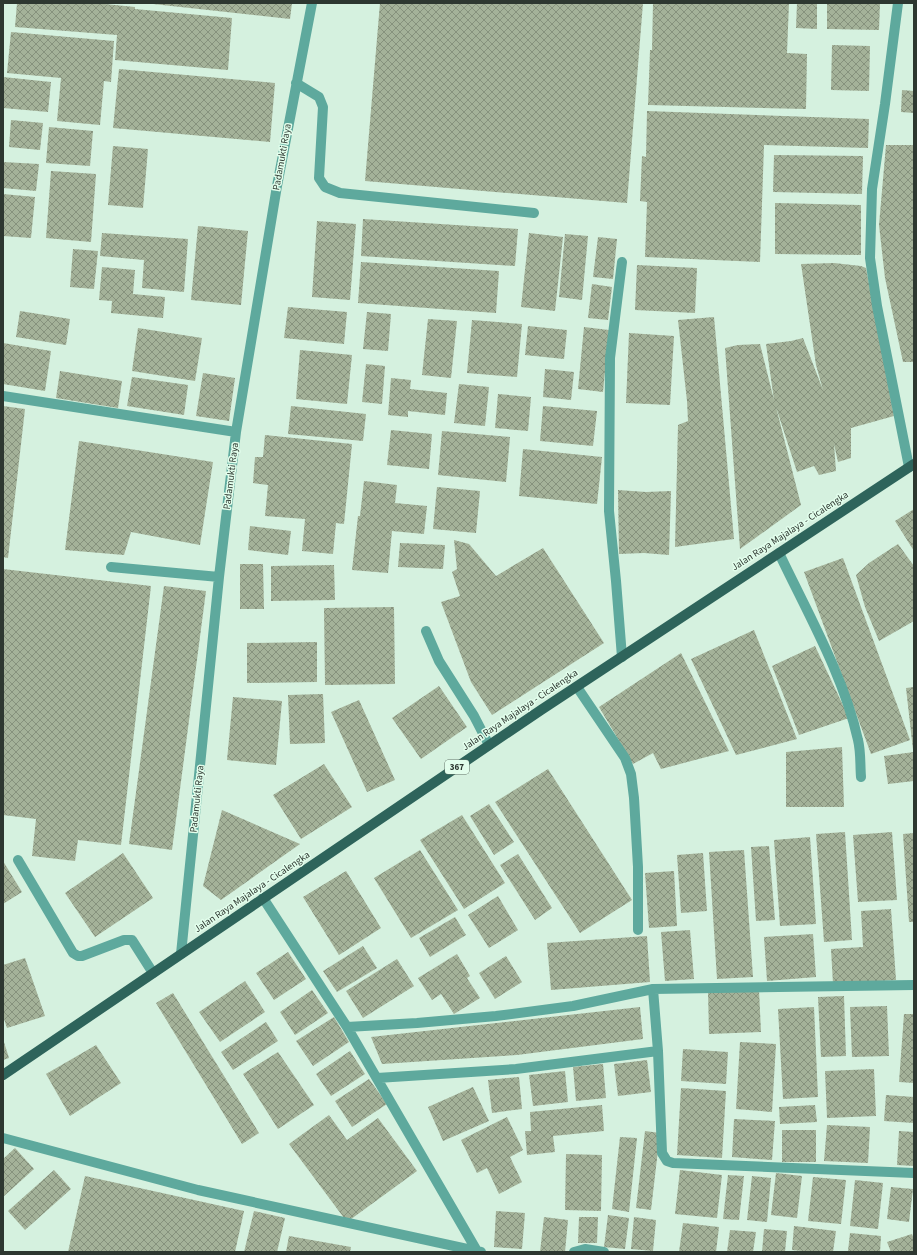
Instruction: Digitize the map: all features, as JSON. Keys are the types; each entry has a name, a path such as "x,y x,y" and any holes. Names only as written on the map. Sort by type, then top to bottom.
{"main road":[{"name":"Jalan Raya Majalaya - Cicalengka","path":"3,1075 489,745 912,466"}],"street":[{"name":"Padamukti Raya","path":"181,954 219,577 236,432 274,200 312,3"},
{"path":"898,3 872,189 870,258 877,306 912,466"},
{"path":"296,83 319,96 323,107 318,178 325,187 340,193 534,213"},
{"path":"622,262 610,358 609,504 622,657"},
{"path":"3,396 236,432"},
{"path":"779,553 828,655 849,706 858,742 861,777"},
{"path":"111,567 219,577"},
{"path":"426,631 439,661 474,716 489,745"},
{"path":"577,687 625,758 631,774 638,867 638,930"},
{"path":"18,860 73,953 78,956 82,956 124,940 132,940 153,973"},
{"path":"263,898 347,1027 479,1252"},
{"path":"347,1027 496,1016 573,1006 653,989 914,985"},
{"path":"653,989 658,1051 662,1153 667,1161 681,1163 914,1173"},
{"path":"377,1078 516,1069 658,1051"},
{"path":"3,1138 198,1190 479,1252"},
{"path":"574,1252 585,1250 604,1252"}],"building":[{"path":"17,3 95,3 135,7 135,9 232,18 228,70 115,60 117,35 15,27"},
{"path":"153,3 292,3 290,19"},
{"path":"380,3 643,3 627,203 365,181"},
{"path":"653,3 789,3 787,53 807,54 806,109 648,105 650,50 652,50"},
{"path":"797,3 817,3 817,29 796,28"},
{"path":"827,3 880,3 879,30 827,29"},
{"path":"11,32 114,41 111,82 104,81 100,125 57,121 61,78 7,73"},
{"path":"832,45 870,46 869,91 831,90"},
{"path":"119,69 275,83 270,142 113,128"},
{"path":"3,77 51,82 48,112 3,108"},
{"path":"902,90 914,91 914,113 901,112"},
{"path":"647,111 869,119 868,148 764,145 760,262 645,257 647,202 640,201 642,156 646,157"},
{"path":"11,120 43,123 40,150 9,147"},
{"path":"49,127 93,131 90,166 46,163"},
{"path":"886,145 914,145 914,362 903,362 885,278 879,225"},
{"path":"113,146 148,149 143,208 108,205"},
{"path":"774,155 863,156 862,194 773,192"},
{"path":"3,162 39,164 36,191 3,188"},
{"path":"51,171 96,174 91,242 46,238"},
{"path":"3,194 35,197 31,238 3,236"},
{"path":"775,203 861,205 861,255 775,254"},
{"path":"363,219 518,229 515,266 361,256"},
{"path":"317,221 356,224 350,300 312,297"},
{"path":"198,226 248,231 241,305 191,300"},
{"path":"102,233 188,239 184,292 142,288 144,260 100,256"},
{"path":"529,233 563,237 555,311 521,307"},
{"path":"565,234 588,236 582,300 559,297"},
{"path":"598,237 617,239 613,279 593,277"},
{"path":"73,249 98,251 94,289 70,287"},
{"path":"361,262 499,271 496,313 358,303"},
{"path":"834,263 861,266 866,268 894,416 851,428 851,458 838,462 834,444 836,471 819,475 814,466 797,472 776,407 801,505 740,549 725,348 738,345 760,344 774,400 766,344 803,338 823,390 816,365 801,264"},
{"path":"637,265 697,268 695,313 635,310"},
{"path":"102,267 135,270 133,294 165,297 163,318 111,313 112,301 99,300"},
{"path":"592,284 612,287 608,320 588,318"},
{"path":"288,307 347,312 344,344 284,338"},
{"path":"20,311 70,319 66,345 16,337"},
{"path":"367,312 391,314 388,351 363,349"},
{"path":"714,317 734,539 675,547 678,425 688,421 678,320"},
{"path":"428,319 457,321 451,378 422,375"},
{"path":"472,320 522,324 517,377 467,373"},
{"path":"528,326 567,330 564,359 525,355"},
{"path":"584,327 609,330 603,392 578,389"},
{"path":"138,328 202,338 195,381 132,371"},
{"path":"629,333 674,336 670,405 626,403"},
{"path":"3,343 51,351 45,391 3,384"},
{"path":"300,350 352,355 347,404 296,399"},
{"path":"366,364 385,366 382,404 362,402"},
{"path":"545,369 574,372 571,400 543,397"},
{"path":"60,371 122,381 118,408 56,398"},
{"path":"203,373 235,378 229,421 196,416"},
{"path":"132,377 188,385 184,415 127,406"},
{"path":"391,378 411,380 410,389 447,393 445,415 408,411 408,417 388,415"},
{"path":"459,384 489,387 485,426 454,423"},
{"path":"498,394 531,397 528,431 495,428"},
{"path":"3,406 25,409 8,558 3,557"},
{"path":"291,406 366,414 363,441 288,434"},
{"path":"543,406 597,411 593,446 540,441"},
{"path":"391,430 432,434 429,469 387,465"},
{"path":"442,431 510,437 506,482 438,475"},
{"path":"265,435 352,444 344,524 336,523 333,554 302,551 305,519 265,516 268,485 253,483 255,457 263,457"},
{"path":"79,441 213,462 200,545 131,532 124,555 65,550"},
{"path":"523,449 602,457 597,504 519,496"},
{"path":"364,481 397,485 395,503 427,506 424,534 392,531 388,573 352,570 358,516 360,516"},
{"path":"437,487 480,491 476,533 433,529"},
{"path":"618,490 646,492 671,491 669,555 644,553 619,554"},
{"path":"914,509 914,551 895,521"},
{"path":"250,526 291,531 288,555 248,550"},
{"path":"454,540 469,544 496,576 543,548 604,643 492,715 471,682 441,602 460,596 452,572 457,569"},
{"path":"400,543 445,545 443,569 398,567"},
{"path":"898,544 914,566 914,621 879,641 865,607 856,575 869,563"},
{"path":"843,558 910,740 871,754 804,572"},
{"path":"240,564 263,564 264,609 240,609"},
{"path":"334,565 335,600 271,601 271,566"},
{"path":"3,569 151,586 121,845 78,840 75,861 32,856 36,819 3,815"},
{"path":"164,586 206,591 172,850 129,844"},
{"path":"394,607 395,684 325,685 324,608"},
{"path":"754,630 797,739 736,755 691,659"},
{"path":"317,642 317,682 247,683 247,643"},
{"path":"815,646 849,718 799,735 772,666"},
{"path":"681,653 729,751 661,769 653,753 633,764 599,707"},
{"path":"439,686 467,727 421,759 392,718"},
{"path":"914,687 914,750 913,750 906,688"},
{"path":"323,694 325,743 290,744 288,695"},
{"path":"233,697 282,701 276,765 227,760"},
{"path":"359,700 395,780 367,792 331,712"},
{"path":"842,747 844,807 786,807 786,752"},
{"path":"914,752 914,781 888,784 884,756"},
{"path":"324,764 352,807 301,839 273,795"},
{"path":"548,769 632,900 580,933 495,802"},
{"path":"489,804 514,842 494,855 470,816"},
{"path":"222,810 300,844 221,900 203,886"},
{"path":"462,815 505,883 464,909 420,840"},
{"path":"845,832 852,940 824,942 816,834"},
{"path":"892,832 897,900 858,902 853,835"},
{"path":"914,833 914,922 909,922 903,834"},
{"path":"810,837 816,924 780,926 774,840"},
{"path":"769,846 775,920 756,921 751,847"},
{"path":"420,850 458,910 411,938 374,878"},
{"path":"744,850 753,977 717,979 709,852"},
{"path":"123,853 153,898 95,937 65,893"},
{"path":"703,853 707,911 681,913 677,855"},
{"path":"518,854 552,908 535,920 500,865"},
{"path":"3,861 22,892 3,904"},
{"path":"346,871 381,928 339,955 303,897"},
{"path":"674,871 677,926 649,928 645,873"},
{"path":"498,896 518,930 489,948 468,915"},
{"path":"891,909 896,980 833,984 831,949 863,947 861,911"},
{"path":"455,917 466,935 430,957 419,938"},
{"path":"690,930 694,979 665,981 661,932"},
{"path":"813,934 816,977 767,981 764,937"},
{"path":"647,936 650,982 551,990 547,943"},
{"path":"363,946 377,968 337,992 323,971"},
{"path":"288,952 306,979 274,1000 256,973"},
{"path":"457,954 470,976 467,978 480,998 454,1014 441,994 432,1000 418,978"},
{"path":"506,956 522,982 495,999 479,973"},
{"path":"25,958 45,1016 7,1028 3,1016 3,965"},
{"path":"397,959 414,986 363,1018 346,991"},
{"path":"245,981 265,1012 220,1042 199,1012"},
{"path":"312,990 328,1013 295,1035 280,1012"},
{"path":"759,990 761,1032 709,1034 708,991"},
{"path":"173,993 259,1133 242,1144 156,1003"},
{"path":"844,996 846,1056 821,1057 818,997"},
{"path":"887,1006 889,1056 852,1057 850,1007"},
{"path":"640,1007 643,1039 517,1055 382,1064 371,1037"},
{"path":"814,1007 818,1097 783,1099 778,1009"},
{"path":"904,1014 914,1014 914,1083 899,1082"},
{"path":"334,1017 349,1042 313,1066 296,1041"},
{"path":"266,1022 278,1041 233,1070 221,1052"},
{"path":"3,1039 9,1058 3,1060"},
{"path":"740,1042 776,1044 772,1112 736,1109"},
{"path":"96,1045 121,1083 70,1116 46,1074"},
{"path":"683,1049 728,1052 726,1084 681,1081"},
{"path":"350,1051 365,1074 331,1096 316,1074"},
{"path":"278,1052 314,1105 278,1129 243,1074"},
{"path":"647,1060 651,1092 618,1096 614,1064"},
{"path":"603,1064 606,1098 576,1101 573,1067"},
{"path":"874,1069 876,1116 827,1118 825,1071"},
{"path":"565,1071 568,1102 533,1106 529,1075"},
{"path":"519,1077 522,1109 492,1113 488,1080"},
{"path":"369,1079 387,1104 352,1127 335,1101"},
{"path":"473,1087 489,1121 443,1141 428,1107"},
{"path":"681,1088 726,1091 722,1158 677,1155"},
{"path":"886,1095 914,1097 914,1123 884,1121"},
{"path":"602,1105 604,1131 553,1136 555,1152 527,1155 525,1131 531,1131 530,1112"},
{"path":"815,1105 817,1122 780,1124 779,1107"},
{"path":"329,1115 347,1140 378,1118 417,1171 347,1222 289,1144"},
{"path":"507,1117 523,1150 510,1157 522,1182 499,1194 487,1168 477,1173 461,1140"},
{"path":"734,1119 775,1121 772,1160 732,1157"},
{"path":"827,1125 870,1127 868,1163 824,1161"},
{"path":"782,1130 816,1130 816,1162 782,1162"},
{"path":"645,1131 660,1133 651,1210 636,1208"},
{"path":"899,1131 914,1132 914,1166 897,1165"},
{"path":"620,1137 637,1138 629,1212 612,1209"},
{"path":"15,1148 34,1169 3,1197 3,1159"},
{"path":"566,1154 602,1155 601,1211 565,1210"},
{"path":"54,1170 71,1189 25,1230 8,1211"},
{"path":"680,1170 722,1175 717,1218 675,1214"},
{"path":"776,1173 802,1176 797,1218 771,1215"},
{"path":"728,1175 744,1176 739,1220 723,1219"},
{"path":"85,1176 244,1211 235,1252 68,1252"},
{"path":"752,1176 771,1178 767,1222 747,1220"},
{"path":"813,1177 846,1180 841,1224 808,1221"},
{"path":"855,1180 883,1183 878,1229 850,1226"},
{"path":"891,1187 913,1189 909,1222 887,1219"},
{"path":"254,1211 285,1218 277,1252 244,1252"},
{"path":"496,1211 525,1213 522,1249 494,1247"},
{"path":"608,1215 629,1218 625,1249 604,1247"},
{"path":"544,1217 568,1220 565,1252 540,1252"},
{"path":"579,1217 598,1217 597,1243 578,1243"},
{"path":"634,1217 656,1220 653,1251 631,1249"},
{"path":"683,1223 719,1227 716,1252 679,1252"},
{"path":"794,1226 836,1231 833,1252 792,1250"},
{"path":"764,1229 787,1231 785,1252 762,1252"},
{"path":"730,1230 756,1232 753,1252 727,1252"},
{"path":"850,1233 881,1236 880,1252 848,1251"},
{"path":"912,1234 914,1239 914,1252 891,1252 887,1242"},
{"path":"289,1236 351,1247 350,1252 286,1252"}]}
